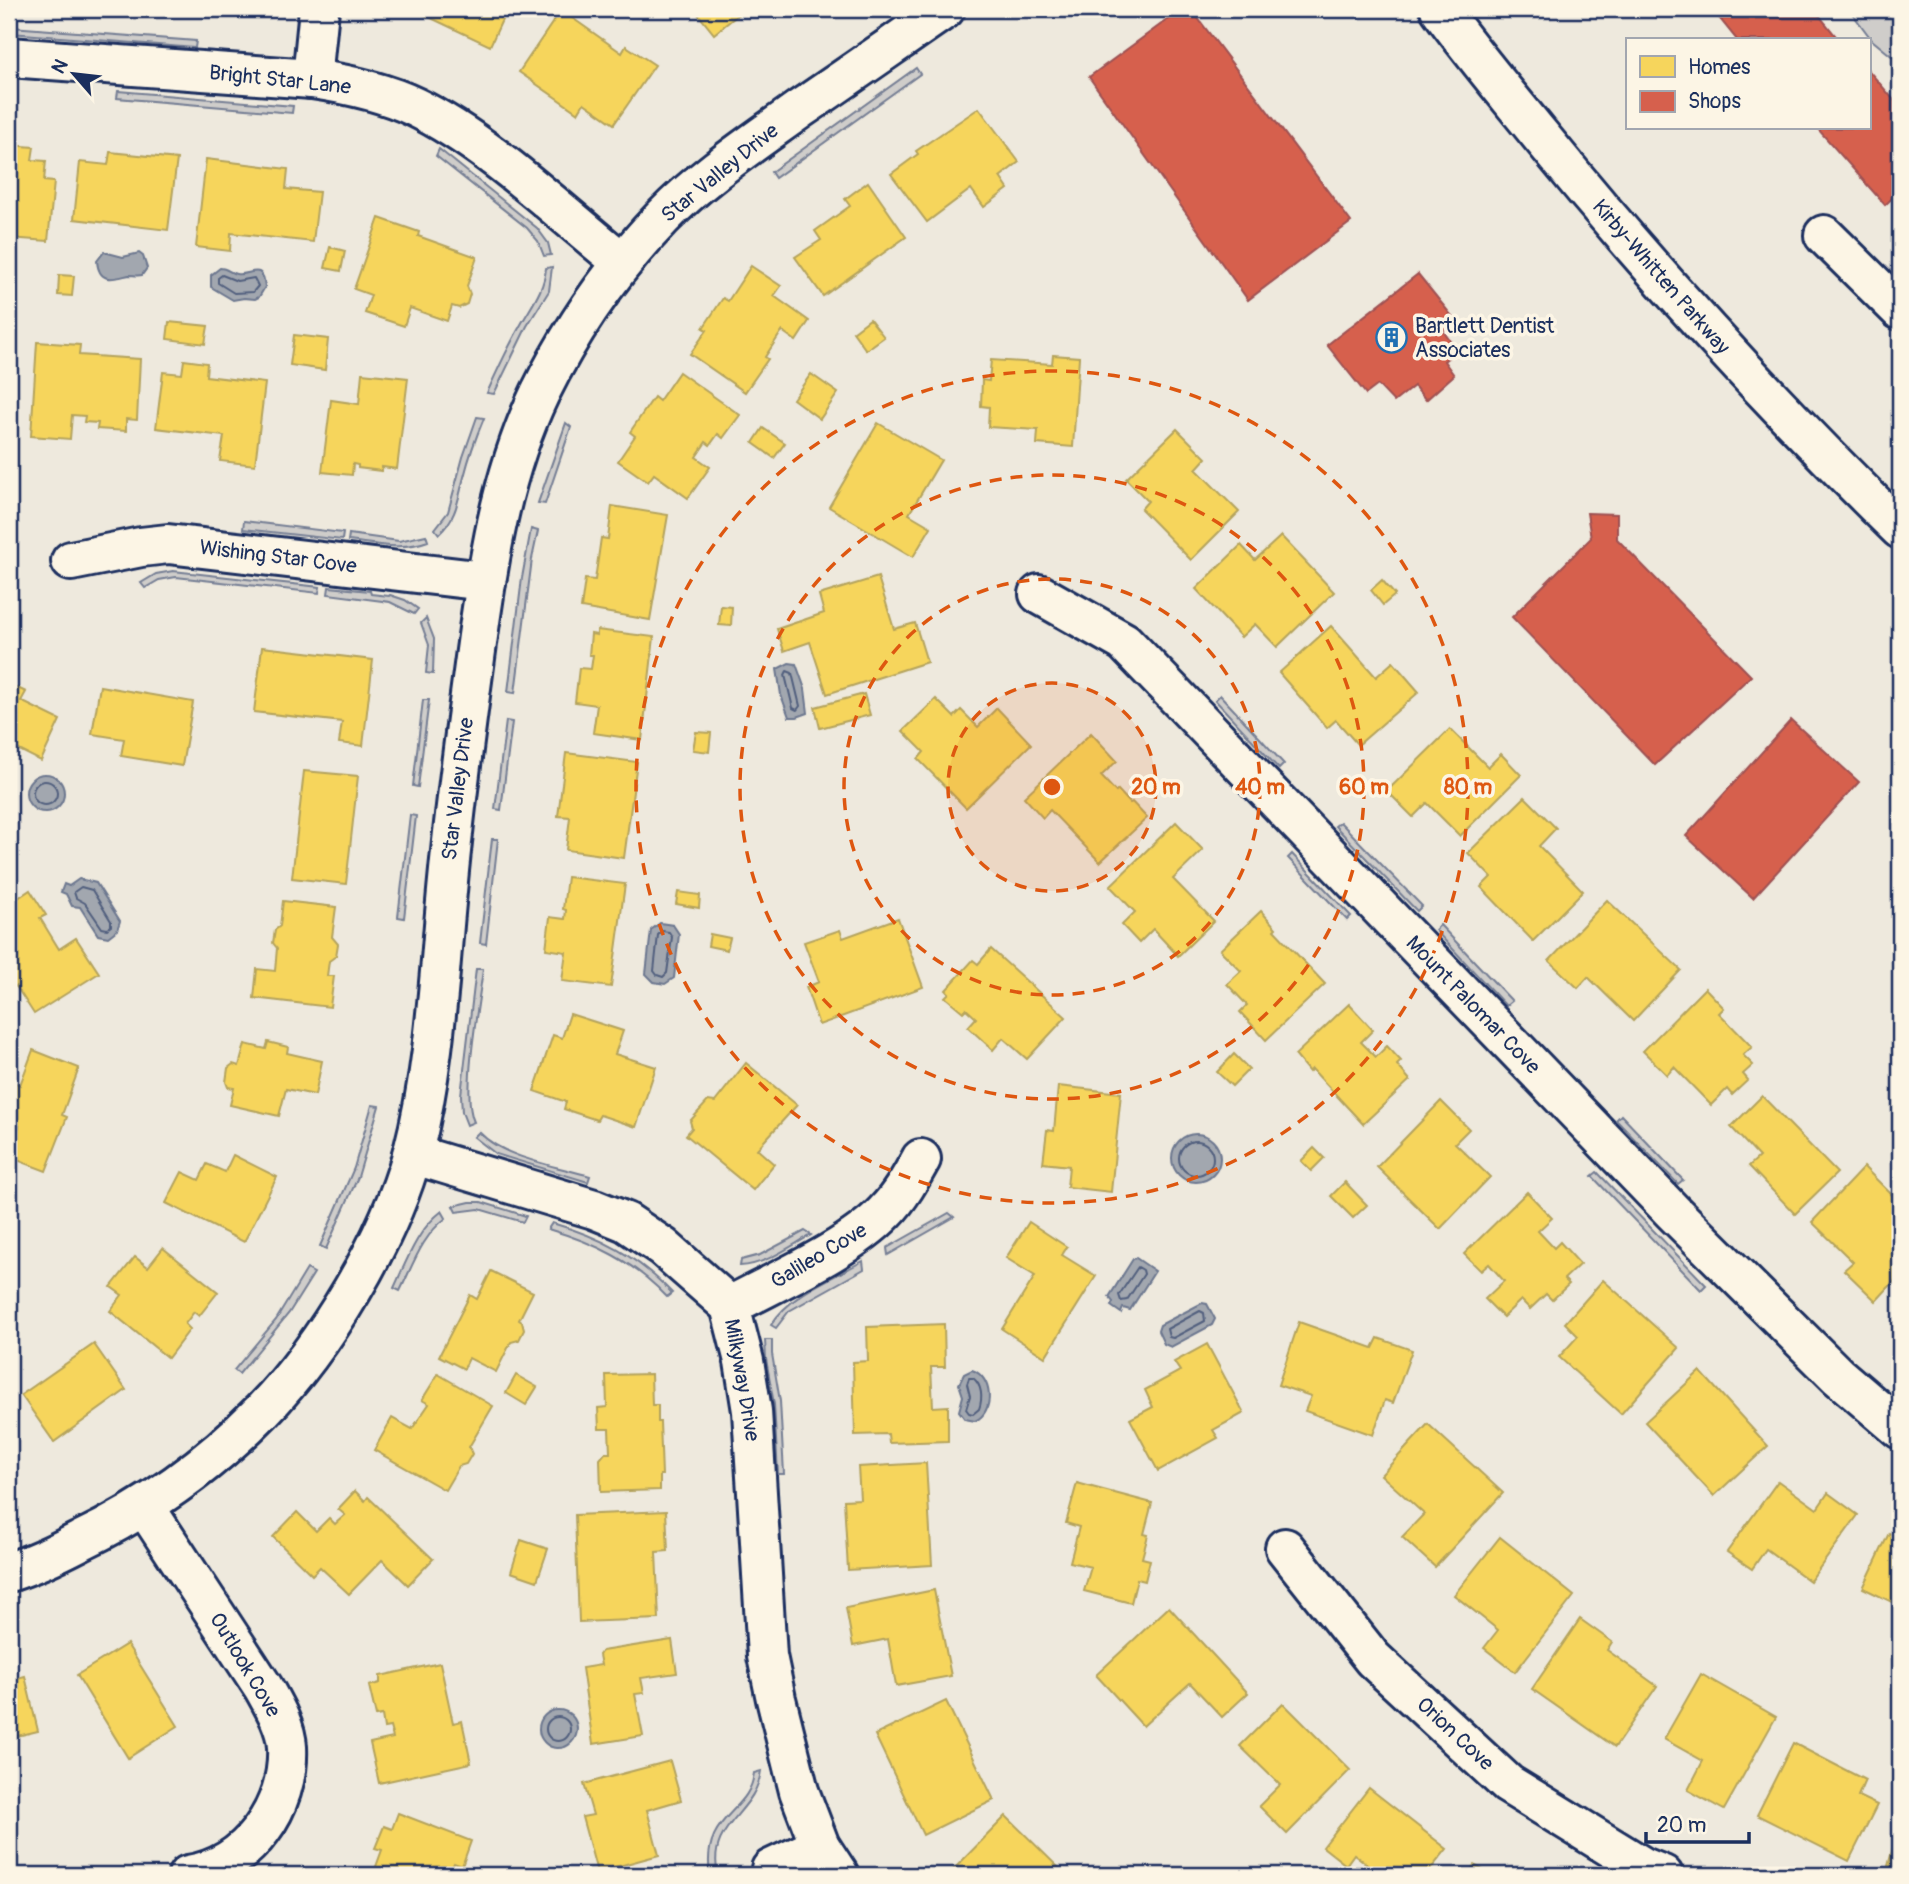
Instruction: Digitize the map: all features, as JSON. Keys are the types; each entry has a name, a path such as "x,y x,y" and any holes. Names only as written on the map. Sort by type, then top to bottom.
{"street":[{"path":"312,79 319,9"},
{"name":"Star Valley Drive","path":"9,1572 47,1558 145,1507 201,1468 233,1440 295,1375 322,1339 356,1282 392,1211 412,1154 424,1100 432,1045 455,806 485,581 500,508 528,421 571,335 592,301 622,262 678,203 740,152 945,9"},
{"name":"Kirby-Whitten Parkway","path":"1440,9 1605,216 1686,308 1779,409 1900,529"},
{"name":"Bright Star Lane","path":"9,57 312,79 381,95 413,106 441,121 489,154 622,262"},
{"path":"1824,235 1897,299"},
{"name":"Wishing Star Cove","path":"71,561 168,544 485,581"},
{"name":"Mount Palomar Cove","path":"1039,594 1124,642 1673,1212 1838,1376 1900,1429"},
{"name":"Milkyway Drive","path":"412,1154 594,1209 626,1222 663,1247 730,1307 744,1361 752,1411 767,1656 791,1761 829,1860 771,1869"},
{"name":"Galileo Cove","path":"730,1307 835,1249 875,1222 906,1185 921,1159"},
{"name":"Outlook Cove","path":"145,1507 263,1687 278,1716 287,1745 285,1776 273,1809 253,1842 239,1855 223,1864 205,1872 188,1875"},
{"name":"Orion Cove","path":"1285,1548 1373,1659 1508,1784 1643,1867 1663,1875"}],"shaded area":[{"path":"1849,9 1900,9 1900,63 1872,40"},
{"path":"11,27 196,41 195,48 11,33"},
{"path":"916,68 920,74 775,178 771,172"},
{"path":"118,91 293,106 292,113 117,98"},
{"path":"439,149 537,228 548,243 551,255 544,256 538,241 527,228 436,156"},
{"path":"552,267 549,291 527,326 494,394 487,393 539,292 546,268"},
{"path":"477,417 484,418 470,455 456,508 439,534 435,529 448,512"},
{"path":"566,423 571,427 545,504 538,503"},
{"path":"244,521 343,533 342,540 243,529"},
{"path":"531,529 538,531 515,693 508,692"},
{"path":"349,534 399,541 426,535 428,541 408,546 388,546 348,541"},
{"path":"173,571 320,587 319,593 176,577 159,580 145,588 141,583 156,574"},
{"path":"329,587 390,595 405,600 418,609 414,614 390,602 328,594"},
{"path":"426,618 434,639 433,674 426,673 429,645 421,623"},
{"path":"1220,695 1284,764 1279,769 1215,700"},
{"path":"423,700 429,700 418,787 413,786"},
{"path":"506,721 512,722 501,810 495,809"},
{"path":"410,815 416,816 404,918 398,917"},
{"path":"1340,822 1422,906 1417,911 1335,826"},
{"path":"492,839 498,839 486,944 480,943"},
{"path":"1292,854 1351,916 1347,920 1288,858"},
{"path":"1440,925 1512,1001 1506,1006 1435,930"},
{"path":"476,969 483,969 470,1071 470,1109 474,1122 467,1125 462,1112 461,1095"},
{"path":"372,1105 379,1106 358,1177 326,1249 320,1246 354,1168"},
{"path":"1621,1115 1683,1180 1678,1184 1616,1120"},
{"path":"479,1132 489,1141 516,1155 590,1176 588,1182 496,1154 474,1137"},
{"path":"1597,1172 1706,1285 1701,1290 1592,1176"},
{"path":"481,1202 526,1216 523,1222 479,1209 456,1212 453,1206"},
{"path":"442,1211 446,1218 424,1242 400,1291 394,1288 419,1236"},
{"path":"949,1213 954,1217 888,1255 887,1248"},
{"path":"552,1223 617,1249 645,1268 672,1293 667,1297 627,1263 597,1247 548,1229"},
{"path":"805,1231 811,1235 777,1255 740,1266 741,1260 760,1255"},
{"path":"863,1261 864,1269 789,1311 776,1328 771,1325 789,1304 800,1296"},
{"path":"307,1269 314,1273 289,1313 239,1374 234,1370 276,1320"},
{"path":"765,1340 772,1340 780,1401 784,1474 778,1474 774,1404"},
{"path":"761,1771 750,1798 719,1843 716,1858 718,1875 710,1875 709,1855 713,1839 719,1827 751,1787 754,1773"}],"water":[{"path":"104,252 123,257 139,253 143,256 147,268 142,275 104,277 98,269 97,261"},
{"path":"220,268 236,274 258,272 264,279 265,287 255,299 233,300 211,287 211,275"},
{"path":"789,663 796,664 805,689 808,713 797,717 789,717 781,695 777,669"},
{"path":"45,774 58,780 64,793 58,806 45,812 32,806 26,793 32,780"},
{"path":"79,879 96,883 120,921 117,930 108,937 98,935 80,907 72,906 66,894 61,892 64,884 69,886"},
{"path":"660,923 673,925 679,934 674,978 665,984 654,982 646,974 651,930"},
{"path":"1196,1134 1213,1141 1220,1158 1213,1175 1196,1182 1179,1175 1172,1158 1179,1141"},
{"path":"1136,1258 1155,1271 1130,1310 1123,1308 1121,1313 1111,1306 1113,1302 1109,1297"},
{"path":"1202,1303 1207,1304 1215,1319 1212,1325 1171,1347 1164,1344 1158,1331 1160,1325"},
{"path":"972,1370 984,1380 989,1395 986,1410 975,1421 965,1419 959,1411 963,1396 959,1384 964,1374"},
{"path":"558,1710 572,1715 577,1729 572,1743 558,1748 544,1743 539,1729 544,1715"}],"building: Homes":[{"path":"412,9 507,9 490,46"},
{"path":"694,9 745,9 714,34"},
{"path":"561,10 622,53 626,46 655,65 614,124 584,103 578,113 519,72"},
{"path":"979,108 1019,162 1000,177 1008,189 984,207 971,189 927,222 891,174 918,154 916,151"},
{"path":"9,145 34,147 32,160 46,161 44,181 54,182 48,241 9,238"},
{"path":"110,152 177,159 168,230 74,219 80,162 108,165"},
{"path":"206,159 288,169 286,189 319,192 313,242 231,233 230,251 196,247"},
{"path":"868,182 906,237 823,296 795,257 821,240 815,231 850,206 845,199"},
{"path":"379,218 419,232 418,236 477,257 467,286 470,294 467,304 459,308 452,306 447,321 410,308 404,326 365,313 371,295 354,289"},
{"path":"330,247 345,251 341,271 325,268"},
{"path":"751,266 781,286 774,296 809,321 796,341 782,331 765,357 768,359 745,392 690,354 707,330 703,328 723,298 728,301"},
{"path":"59,275 74,276 72,296 58,295"},
{"path":"870,319 884,337 866,350 853,332"},
{"path":"169,322 208,326 205,344 167,339"},
{"path":"294,335 328,339 325,370 290,365"},
{"path":"37,342 80,345 79,355 140,359 137,420 126,419 126,431 97,429 98,423 84,422 85,416 72,415 70,439 31,436"},
{"path":"1053,355 1079,357 1073,447 1037,444 1038,430 988,427 989,407 981,406 982,380 989,381 991,360 1052,364"},
{"path":"184,360 207,363 206,376 265,383 255,465 220,461 224,436 156,428 163,372 182,374"},
{"path":"679,372 740,415 723,438 718,434 710,445 706,442 696,457 710,467 688,498 654,474 648,482 618,461 635,436 630,432 654,397 659,401"},
{"path":"362,373 408,378 397,469 382,467 382,471 358,468 358,465 353,464 352,475 322,472 331,400 359,404"},
{"path":"811,374 838,393 820,419 793,399"},
{"path":"878,423 941,460 909,514 931,527 913,557 829,507"},
{"path":"763,428 785,443 774,458 753,443"},
{"path":"1177,429 1206,458 1196,469 1239,512 1191,560 1141,509 1148,501 1126,479"},
{"path":"612,506 668,515 650,620 581,608 585,579 595,580 601,538 608,539"},
{"path":"1281,536 1334,592 1277,647 1255,624 1241,637 1196,589 1241,545 1255,560"},
{"path":"878,577 894,629 915,623 927,662 827,694 810,642 784,651 777,629 824,613 819,595"},
{"path":"1382,580 1395,595 1383,605 1371,590"},
{"path":"721,606 732,607 731,626 719,625"},
{"path":"1331,626 1376,677 1393,662 1419,692 1358,745 1336,720 1327,728 1279,673"},
{"path":"597,630 654,637 642,740 593,733 597,705 575,702 579,668 591,669 591,634 597,635"},
{"path":"262,647 373,660 363,746 339,743 342,722 254,712"},
{"path":"9,684 26,692 21,701 60,720 41,761 9,745"},
{"path":"100,686 193,702 182,766 121,756 124,739 92,734"},
{"path":"864,694 870,715 820,728 815,707"},
{"path":"936,699 954,717 961,710 978,727 997,708 1031,744 966,808 918,759 924,752 903,731"},
{"path":"1450,729 1488,767 1501,754 1521,775 1460,836 1427,803 1413,817 1387,791"},
{"path":"696,732 711,733 709,752 693,750"},
{"path":"1091,733 1117,761 1101,776 1147,818 1100,862 1050,810 1043,818 1024,797"},
{"path":"566,753 637,762 624,858 566,850 570,817 558,816"},
{"path":"304,771 358,776 346,884 292,878"},
{"path":"1525,797 1556,828 1539,846 1583,891 1533,941 1481,887 1491,877 1468,853"},
{"path":"1176,822 1203,850 1173,879 1214,921 1178,956 1153,929 1139,943 1122,925 1135,912 1110,886"},
{"path":"567,877 625,884 611,987 562,981 566,952 546,949 550,917 565,919 566,910 563,909"},
{"path":"30,890 46,915 40,918 59,949 76,938 99,973 34,1014 16,986 9,990 9,904"},
{"path":"678,892 700,895 699,908 676,904"},
{"path":"1607,900 1681,970 1633,1021 1588,977 1578,988 1549,961"},
{"path":"283,901 336,907 332,937 338,944 336,956 329,961 327,976 334,976 330,1007 254,998 257,969 275,971 277,948 273,943 275,930 280,926"},
{"path":"1261,911 1276,928 1274,930 1325,984 1266,1040 1240,1012 1247,1005 1227,984 1241,971 1220,950"},
{"path":"898,918 923,987 819,1025 806,987 819,982 804,942 840,930 843,938"},
{"path":"710,934 730,938 727,950 708,946"},
{"path":"991,949 1066,1017 1027,1059 1003,1038 993,1050 968,1027 976,1018 966,1009 963,1012 945,997 949,993 946,990 973,960 978,964"},
{"path":"1705,988 1724,1008 1719,1013 1752,1047 1743,1055 1753,1065 1743,1074 1748,1080 1732,1095 1727,1089 1711,1105 1674,1067 1667,1075 1643,1051"},
{"path":"1349,1004 1373,1030 1361,1042 1376,1057 1387,1046 1401,1061 1397,1065 1410,1080 1363,1124 1312,1069 1309,1072 1295,1055"},
{"path":"570,1014 623,1031 615,1054 656,1067 636,1127 600,1115 597,1120 564,1109 566,1102 534,1091 553,1035 562,1038"},
{"path":"268,1042 288,1047 287,1053 322,1061 315,1095 286,1089 279,1116 230,1105 234,1088 228,1087 226,1082 228,1068 233,1064 239,1066 245,1044 266,1049"},
{"path":"33,1050 79,1068 62,1115 67,1117 46,1171 9,1157 19,1126 9,1122 13,1106 9,1105 9,1080 20,1085"},
{"path":"1234,1054 1249,1069 1232,1086 1217,1072"},
{"path":"746,1063 797,1105 757,1149 774,1164 753,1190 686,1135 692,1128 690,1121 708,1101 715,1102"},
{"path":"1058,1086 1121,1093 1111,1192 1067,1187 1069,1166 1043,1163 1047,1130 1054,1131"},
{"path":"1762,1096 1837,1173 1795,1214 1749,1166 1759,1157 1731,1127"},
{"path":"1441,1101 1469,1129 1455,1143 1490,1177 1440,1229 1377,1167"},
{"path":"1314,1148 1324,1158 1311,1171 1301,1161"},
{"path":"233,1155 277,1177 244,1242 166,1203 182,1172 199,1180 207,1164 225,1172"},
{"path":"1864,1167 1900,1203 1900,1275 1876,1301 1844,1270 1853,1262 1812,1222"},
{"path":"1345,1182 1367,1205 1353,1218 1331,1196"},
{"path":"1527,1192 1552,1218 1538,1231 1554,1248 1560,1242 1580,1264 1564,1279 1569,1284 1552,1300 1546,1294 1530,1309 1521,1300 1503,1317 1485,1299 1504,1281 1489,1264 1481,1271 1464,1254"},
{"path":"1029,1222 1067,1247 1062,1255 1096,1276 1045,1357 1002,1329 1035,1276 1006,1258"},
{"path":"163,1248 218,1292 199,1316 194,1312 185,1324 190,1329 168,1358 110,1311 122,1295 111,1287 135,1257 148,1267"},
{"path":"491,1271 533,1292 519,1320 524,1330 519,1340 511,1342 496,1372 469,1358 464,1369 439,1356 470,1295 477,1299"},
{"path":"1603,1280 1679,1348 1621,1414 1559,1357 1578,1336 1565,1323"},
{"path":"1299,1322 1373,1348 1378,1338 1412,1350 1393,1403 1385,1400 1373,1435 1305,1411 1311,1396 1278,1385"},
{"path":"944,1324 945,1367 931,1367 933,1407 948,1406 948,1441 889,1443 888,1434 855,1435 853,1362 868,1361 867,1327"},
{"path":"94,1344 126,1390 54,1442 21,1395"},
{"path":"1207,1344 1244,1413 1213,1430 1218,1438 1158,1471 1130,1419 1153,1407 1145,1390 1180,1371 1174,1362"},
{"path":"1700,1371 1768,1446 1714,1496 1645,1422"},
{"path":"438,1374 493,1406 469,1447 472,1454 466,1464 459,1466 445,1490 374,1450 392,1418 412,1429 429,1404 422,1400"},
{"path":"651,1374 652,1405 658,1405 660,1422 660,1490 601,1492 600,1459 605,1453 610,1453 609,1429 599,1429 598,1408 607,1407 606,1375"},
{"path":"516,1375 537,1387 526,1405 506,1393"},
{"path":"1428,1424 1503,1493 1435,1567 1402,1537 1424,1514 1381,1475"},
{"path":"926,1463 932,1565 848,1570 844,1500 860,1499 858,1467"},
{"path":"1778,1481 1817,1509 1828,1493 1858,1515 1810,1581 1766,1549 1752,1569 1727,1552"},
{"path":"1077,1483 1152,1503 1144,1534 1148,1535 1142,1558 1150,1560 1145,1581 1137,1579 1131,1603 1084,1591 1091,1567 1070,1562 1079,1527 1066,1523"},
{"path":"355,1491 365,1501 368,1497 433,1559 408,1585 382,1560 349,1594 320,1567 312,1575 273,1537 297,1512 316,1531 329,1518 335,1524 345,1515 338,1509"},
{"path":"666,1511 668,1551 656,1552 659,1619 579,1622 575,1515"},
{"path":"1889,1533 1900,1538 1900,1606 1863,1588"},
{"path":"1500,1537 1574,1596 1515,1672 1484,1648 1498,1630 1454,1595"},
{"path":"521,1540 548,1549 537,1581 511,1572"},
{"path":"934,1590 951,1676 896,1686 888,1639 853,1646 846,1608"},
{"path":"1169,1607 1248,1693 1222,1717 1190,1683 1143,1726 1096,1675"},
{"path":"1580,1619 1612,1642 1607,1650 1657,1686 1615,1747 1532,1689"},
{"path":"672,1640 677,1673 641,1678 644,1693 635,1694 643,1736 593,1744 582,1668 601,1665 599,1655 602,1651"},
{"path":"127,1644 178,1726 128,1758 77,1675"},
{"path":"440,1663 453,1723 462,1721 471,1763 379,1783 370,1743 393,1738 390,1727 384,1728 382,1715 376,1716 369,1686 380,1683 380,1676"},
{"path":"1701,1674 1776,1717 1724,1810 1688,1790 1703,1761 1664,1739"},
{"path":"25,1676 38,1731 9,1738 9,1680"},
{"path":"946,1701 994,1800 923,1835 875,1735"},
{"path":"1283,1703 1350,1770 1287,1834 1259,1806 1280,1785 1240,1746"},
{"path":"1793,1743 1865,1780 1858,1796 1877,1805 1849,1861 1757,1815"},
{"path":"670,1761 681,1800 647,1810 659,1855 597,1872 582,1817 593,1815 584,1784"},
{"path":"1369,1788 1447,1849 1426,1875 1381,1875 1354,1854 1346,1865 1323,1847"},
{"path":"398,1813 471,1841 462,1866 454,1863 449,1875 373,1875 382,1850 375,1848 384,1826 392,1829"},
{"path":"1006,1816 1066,1875 948,1875"},
{"path":"1900,1822 1900,1869 1888,1866"},
{"path":"1474,1865 1492,1875 1468,1875"}],"building: Shops":[{"path":"1182,9 1191,9 1351,222 1248,300 1089,77"},
{"path":"1712,9 1814,9 1837,38 1735,38"},
{"path":"1870,72 1900,107 1900,191 1885,205 1819,130 1870,130"},
{"name":"Bartlett Dentist Associates","path":"1418,274 1456,321 1443,331 1457,350 1444,361 1454,375 1426,400 1414,386 1394,402 1378,385 1366,394 1327,345"},
{"path":"1587,513 1617,514 1617,539 1751,676 1655,765 1512,617 1591,538"},
{"path":"1791,720 1859,782 1753,898 1686,836"}],"place":[{"name":"Bartlett Dentist Associates","path":"1392,338"}]}
